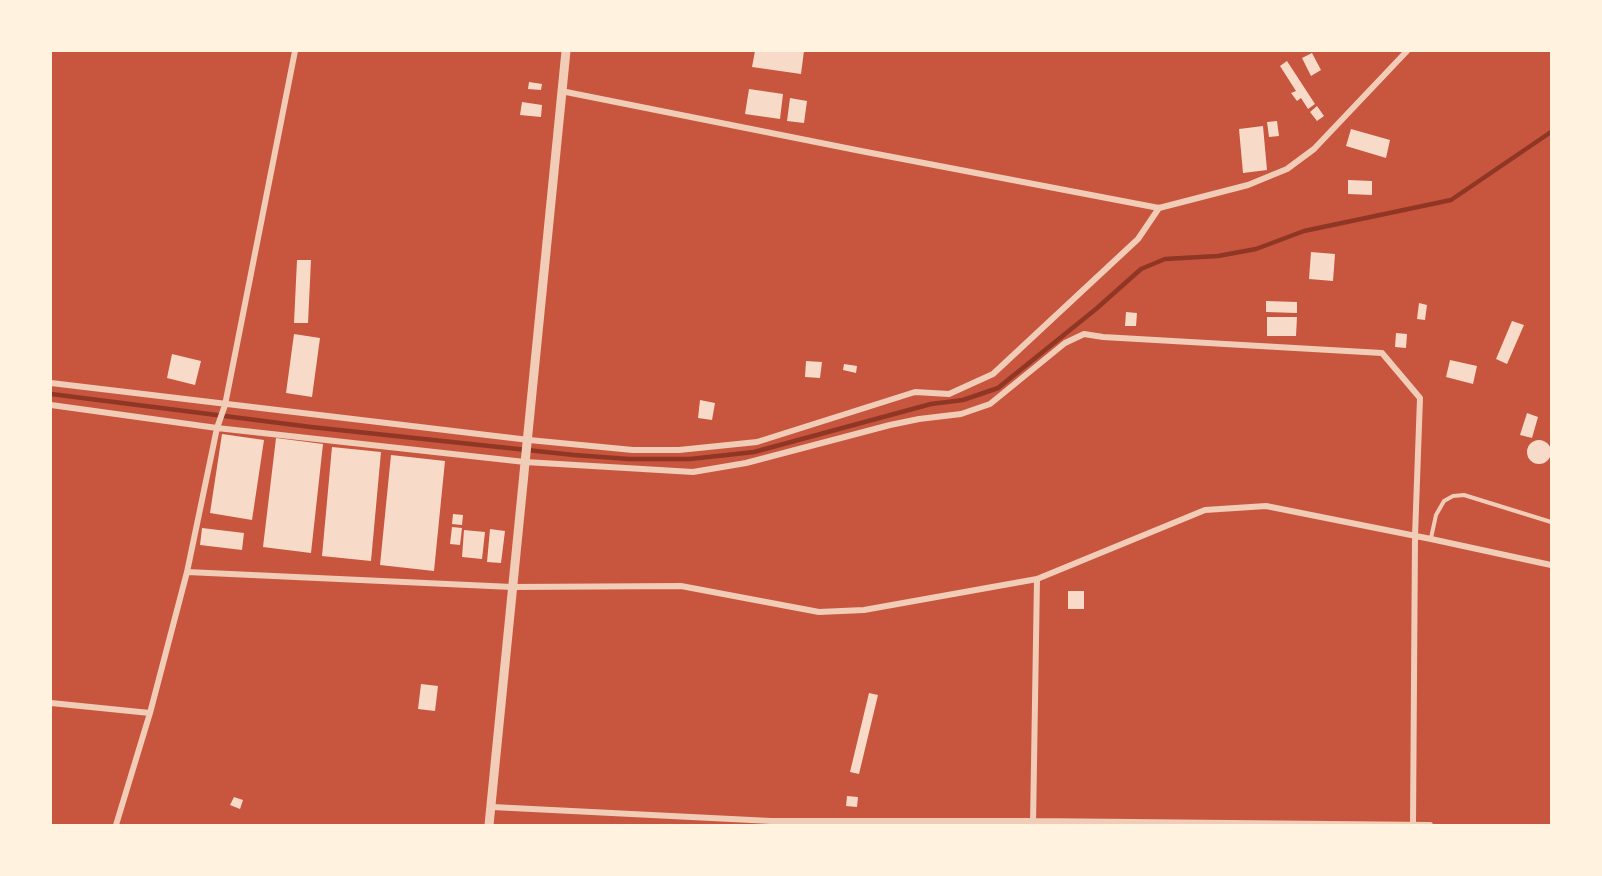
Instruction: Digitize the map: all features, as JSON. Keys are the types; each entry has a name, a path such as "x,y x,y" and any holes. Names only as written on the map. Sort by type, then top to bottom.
{"street":[{"path":"116,825 150,713 187,572 217,428 225,405 295,51"},
{"path":"489,825 529,440 560,91 566,51"},
{"path":"560,91 1159,207 1248,185 1287,169 1314,149 1407,51"},
{"path":"51,384 633,450 679,450 757,442 915,392 949,394 993,374 1138,239 1159,207"},
{"path":"51,405 217,428 525,462 693,472 746,463 919,418 961,414 990,404 1065,343 1083,334 1382,353 1420,398 1415,536 1413,824"},
{"path":"187,572 512,587 681,586 819,612 864,609 1036,579 1205,510 1266,506 1431,538 1551,565"},
{"path":"1033,823 1036,579"},
{"path":"51,703 150,713"},
{"path":"492,807 771,821 1430,825"}],"lane":[{"path":"1431,538 1436,515 1444,501 1454,496 1464,495 1551,522"}],"building":[{"path":"755,51 804,51 801,74 752,67"},
{"path":"1312,53 1321,70 1311,76 1302,58"},
{"path":"1287,61 1315,104 1308,109 1301,98 1297,101 1291,93 1296,91 1280,66"},
{"path":"529,82 542,84 541,90 528,89"},
{"path":"749,89 783,94 780,119 745,114"},
{"path":"790,98 807,101 804,123 787,121"},
{"path":"522,102 542,105 541,117 520,115"},
{"path":"1317,106 1324,116 1317,121 1310,112"},
{"path":"1277,121 1279,136 1269,137 1267,122"},
{"path":"1263,126 1267,170 1243,173 1239,129"},
{"path":"1351,129 1390,140 1386,158 1346,146"},
{"path":"1348,180 1372,181 1372,195 1348,194"},
{"path":"1311,252 1335,254 1333,281 1309,279"},
{"path":"297,260 311,260 308,323 294,323"},
{"path":"1266,301 1297,302 1297,313 1266,312"},
{"path":"1419,303 1427,305 1425,320 1417,319"},
{"path":"1126,312 1137,313 1136,326 1125,326"},
{"path":"1267,317 1297,317 1296,336 1267,336"},
{"path":"1512,321 1524,325 1507,364 1496,359"},
{"path":"1396,333 1407,334 1406,348 1395,347"},
{"path":"294,334 320,338 312,397 286,393"},
{"path":"172,354 201,361 195,385 167,378"},
{"path":"1450,360 1477,366 1473,384 1446,377"},
{"path":"806,361 822,362 820,378 805,377"},
{"path":"844,364 857,366 856,373 843,370"},
{"path":"700,400 715,403 712,420 698,418"},
{"path":"1527,413 1538,417 1532,438 1520,435"},
{"path":"222,434 264,440 252,520 210,513"},
{"path":"276,438 323,444 311,553 263,547"},
{"path":"1539,440 1548,443 1551,452 1548,461 1539,464 1530,461 1527,452 1530,443"},
{"path":"332,447 381,452 371,561 322,556"},
{"path":"391,455 445,461 434,571 380,565"},
{"path":"453,514 463,515 462,525 452,524"},
{"path":"452,527 462,528 460,545 450,544"},
{"path":"202,528 244,533 242,550 200,545"},
{"path":"490,529 505,531 501,563 487,562"},
{"path":"464,530 485,532 482,559 462,557"},
{"path":"1068,591 1084,591 1084,609 1068,609"},
{"path":"421,684 438,686 435,711 418,709"},
{"path":"869,693 878,695 859,774 850,772"},
{"path":"847,796 858,797 857,807 846,806"},
{"path":"234,797 243,800 240,809 230,805"}],"waterway":[{"path":"51,394 311,427 574,455 629,459 690,459 754,452 931,404 963,400 998,388 1096,309 1141,269 1165,259 1218,256 1256,249 1304,231 1451,200 1551,132"}]}
